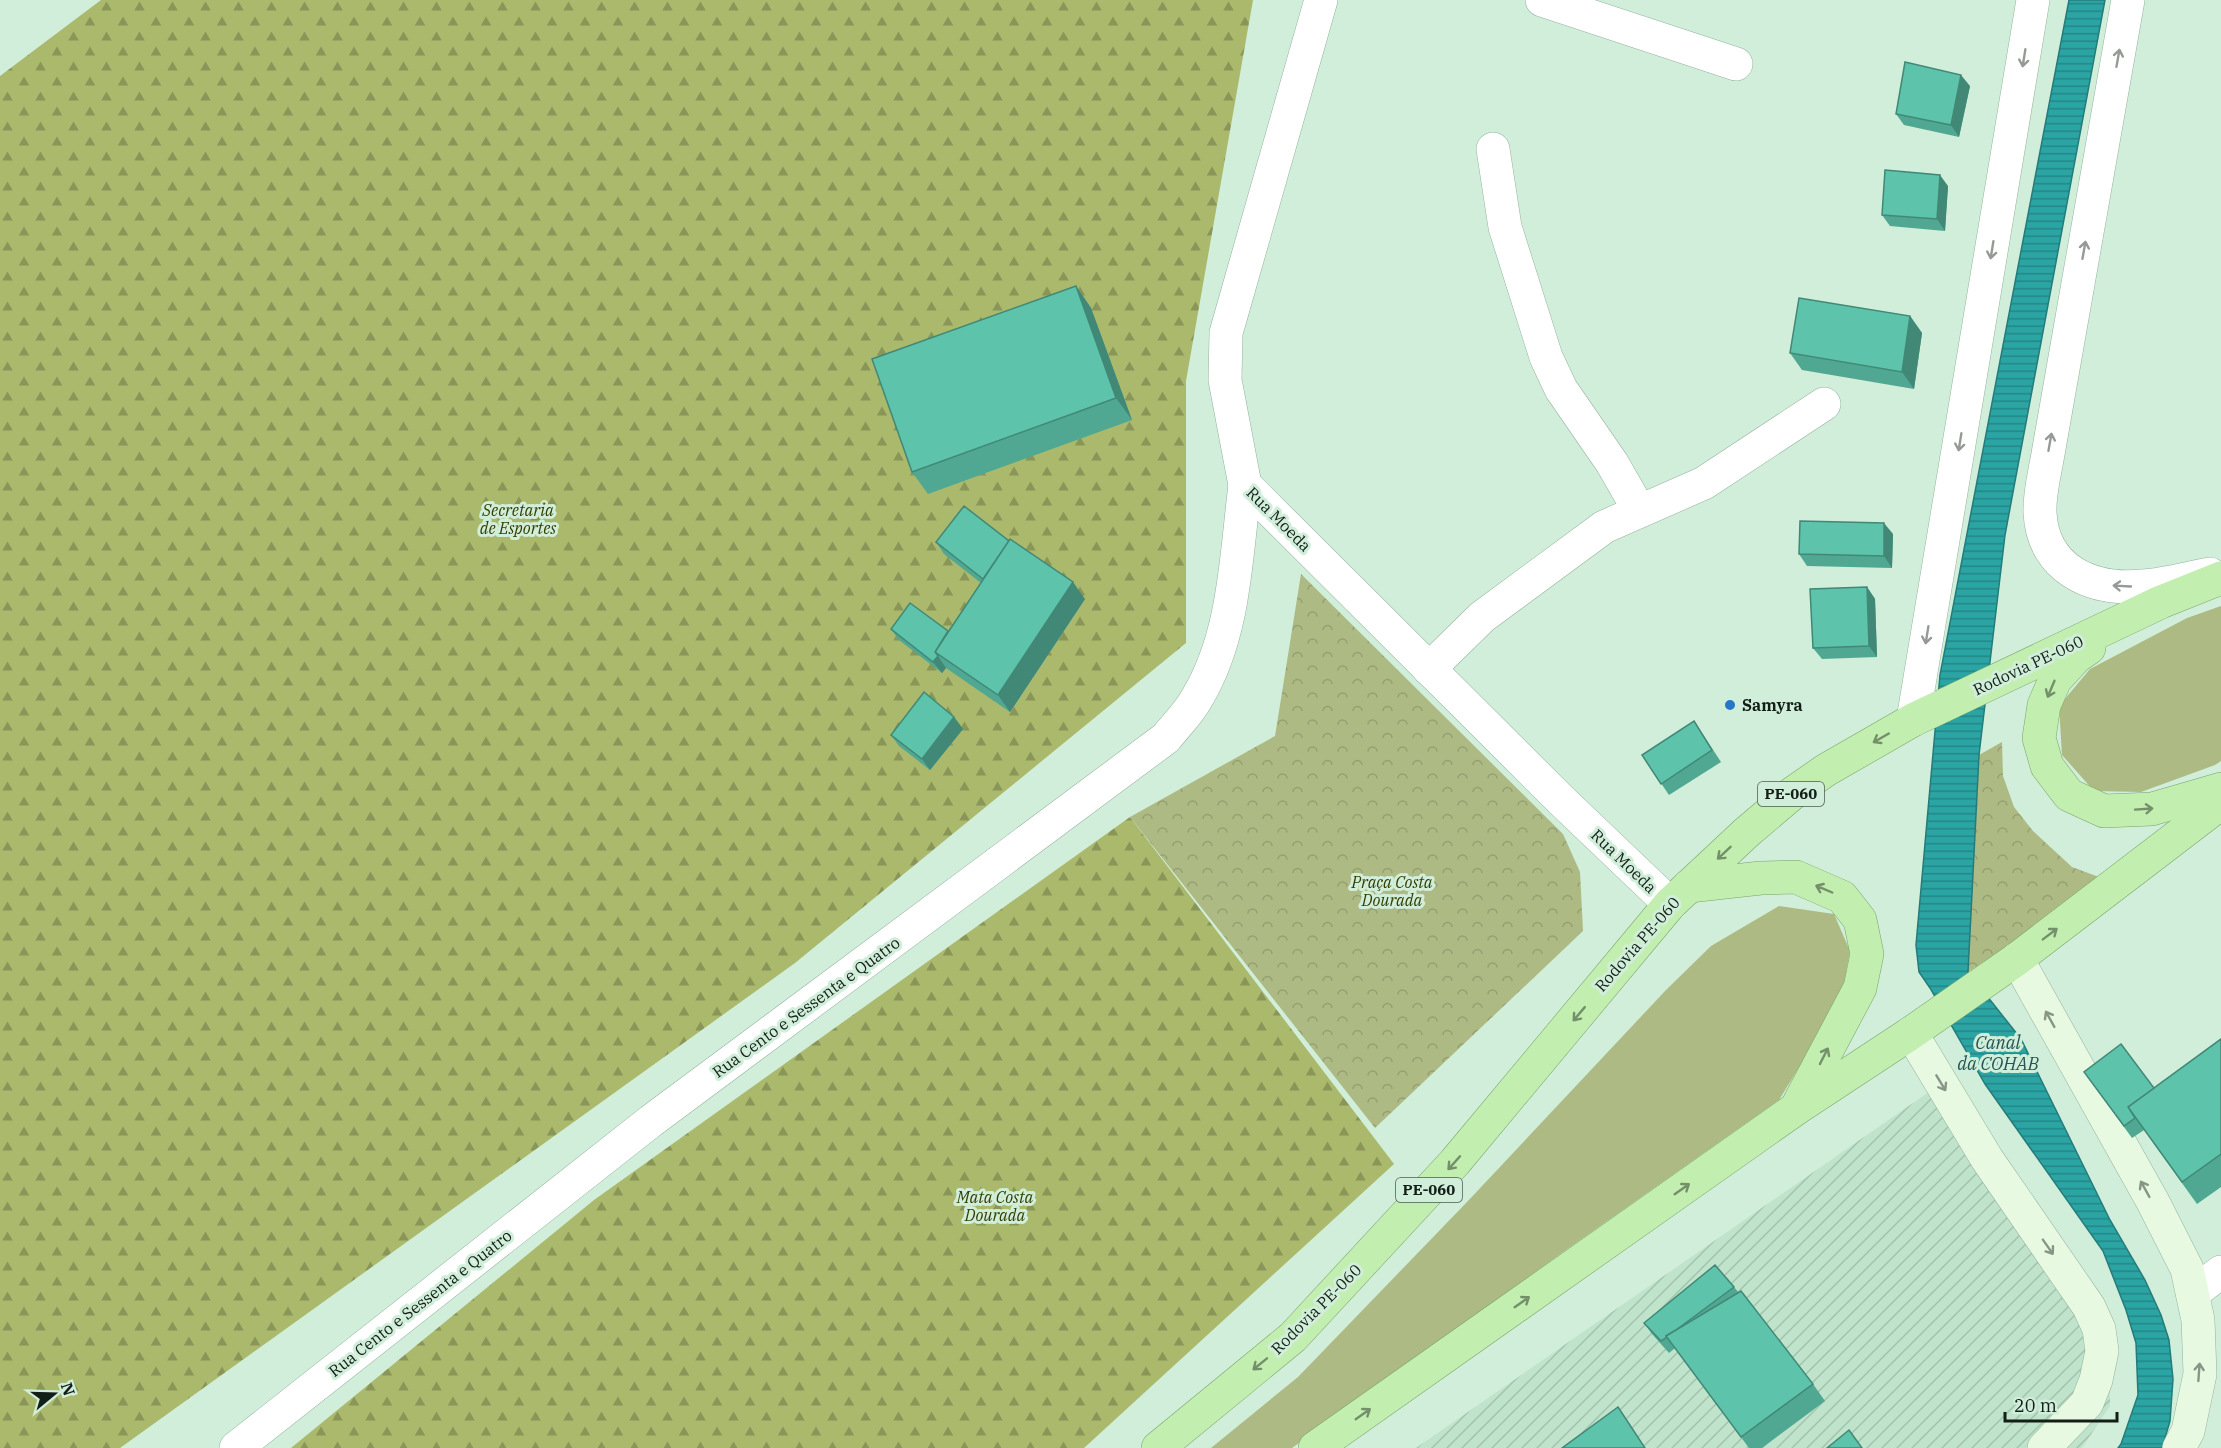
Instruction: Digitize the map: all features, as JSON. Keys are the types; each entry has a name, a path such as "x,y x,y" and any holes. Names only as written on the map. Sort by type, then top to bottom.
{"highway":[{"name":"Rodovia PE-060","path":"1158,1448 1293,1337 1455,1162 1680,895 1793,793 1826,770 1923,715 2161,602 2221,578"},
{"path":"2161,602 2076,657 2055,680 2044,705 2039,738 2047,766 2069,795 2104,811 2152,809 2221,789"},
{"path":"1315,1448 1797,1108 1986,981 2221,803"},
{"path":"1680,895 1761,878 1796,877 1842,897 1860,920 1867,954 1860,988 1797,1108"}],"main road":[{"path":"2016,959 2153,1202 2187,1269 2199,1320 2200,1374 2188,1431 2179,1448"},
{"path":"1923,1025 1987,1159 2089,1307 2099,1329 2102,1351 2096,1380 2087,1403 2044,1448"}],"street":[{"name":"Rua Moeda","path":"1321,0 1226,333 1225,380 1245,485 1562,801 1680,895"},
{"path":"1542,0 1736,64"},
{"path":"1923,715 2033,0"},
{"path":"2128,0 2039,512 2045,542 2061,564 2087,581 2118,587 2143,586 2221,572"},
{"path":"1492,149 1505,227 1546,357 1562,389 1612,463 1639,510"},
{"path":"1429,669 1491,610 1604,527 1704,483 1824,404"},
{"name":"Rua Cento e Sessenta e Quatro","path":"236,1448 651,1121 1166,738 1197,699 1220,650 1232,593 1245,485"},
{"path":"2193,1293 2221,1272"}],"shaded area":[{"path":"1949,1078 2110,1323 2110,1406 2082,1448 1416,1448"}],"green space":[{"name":"Secretaria de Esportes","path":"101,0 1253,0 1186,381 1186,643 795,963 120,1448 0,1448 0,76"},
{"name":"Praça Costa Dourada","path":"1301,574 1563,834 1580,872 1583,931 1375,1128 1130,817 1275,736"},
{"path":"2221,606 2221,761 2141,792 2094,791 2062,755 2059,706 2090,669 2187,618"},
{"path":"2002,742 2003,776 2014,807 2033,831 2072,867 2107,880 1968,972 1979,755"},
{"name":"Mata Costa Dourada","path":"1130,817 1394,1164 1084,1448 291,1448 594,1200"},
{"path":"1779,906 1834,914 1850,951 1841,999 1779,1100 1563,1252 1292,1448 1211,1448 1298,1377 1467,1202 1666,990 1711,946"}],"water":[{"name":"Canal da COHAB","path":"2069,0 2105,0 2005,535 1979,755 1968,972 2021,1039 2110,1220 2145,1280 2161,1315 2169,1340 2173,1379 2170,1421 2162,1448 2118,1448 2138,1395 2136,1343 2103,1251 1985,1084 1919,972 1916,945 1940,675"}],"building":[{"path":"1905,62 1961,75 1951,125 1896,114"},
{"path":"1885,170 1940,175 1937,219 1882,215"},
{"path":"1076,286 1116,398 912,472 872,359"},
{"path":"1799,298 1910,316 1902,372 1790,353"},
{"path":"964,506 1009,541 983,579 936,542"},
{"path":"1800,521 1884,523 1884,556 1799,554"},
{"path":"1010,539 1073,582 998,695 935,652"},
{"path":"1867,587 1869,646 1813,648 1810,589"},
{"path":"910,603 948,631 935,652 938,656 933,662 891,629"},
{"path":"924,692 954,717 922,759 891,735"},
{"path":"1694,721 1712,750 1661,784 1642,755"},
{"path":"2221,1039 2221,1154 2182,1182 2128,1107"},
{"path":"2121,1044 2154,1088 2128,1107 2135,1118 2124,1126 2084,1072"},
{"path":"1715,1265 1734,1287 1661,1341 1644,1323"},
{"path":"1741,1291 1813,1384 1741,1437 1666,1336"},
{"path":"1618,1407 1645,1448 1562,1448"},
{"path":"1849,1430 1862,1448 1827,1448"}],"place":[{"name":"Samyra","path":"1730,705"}]}
